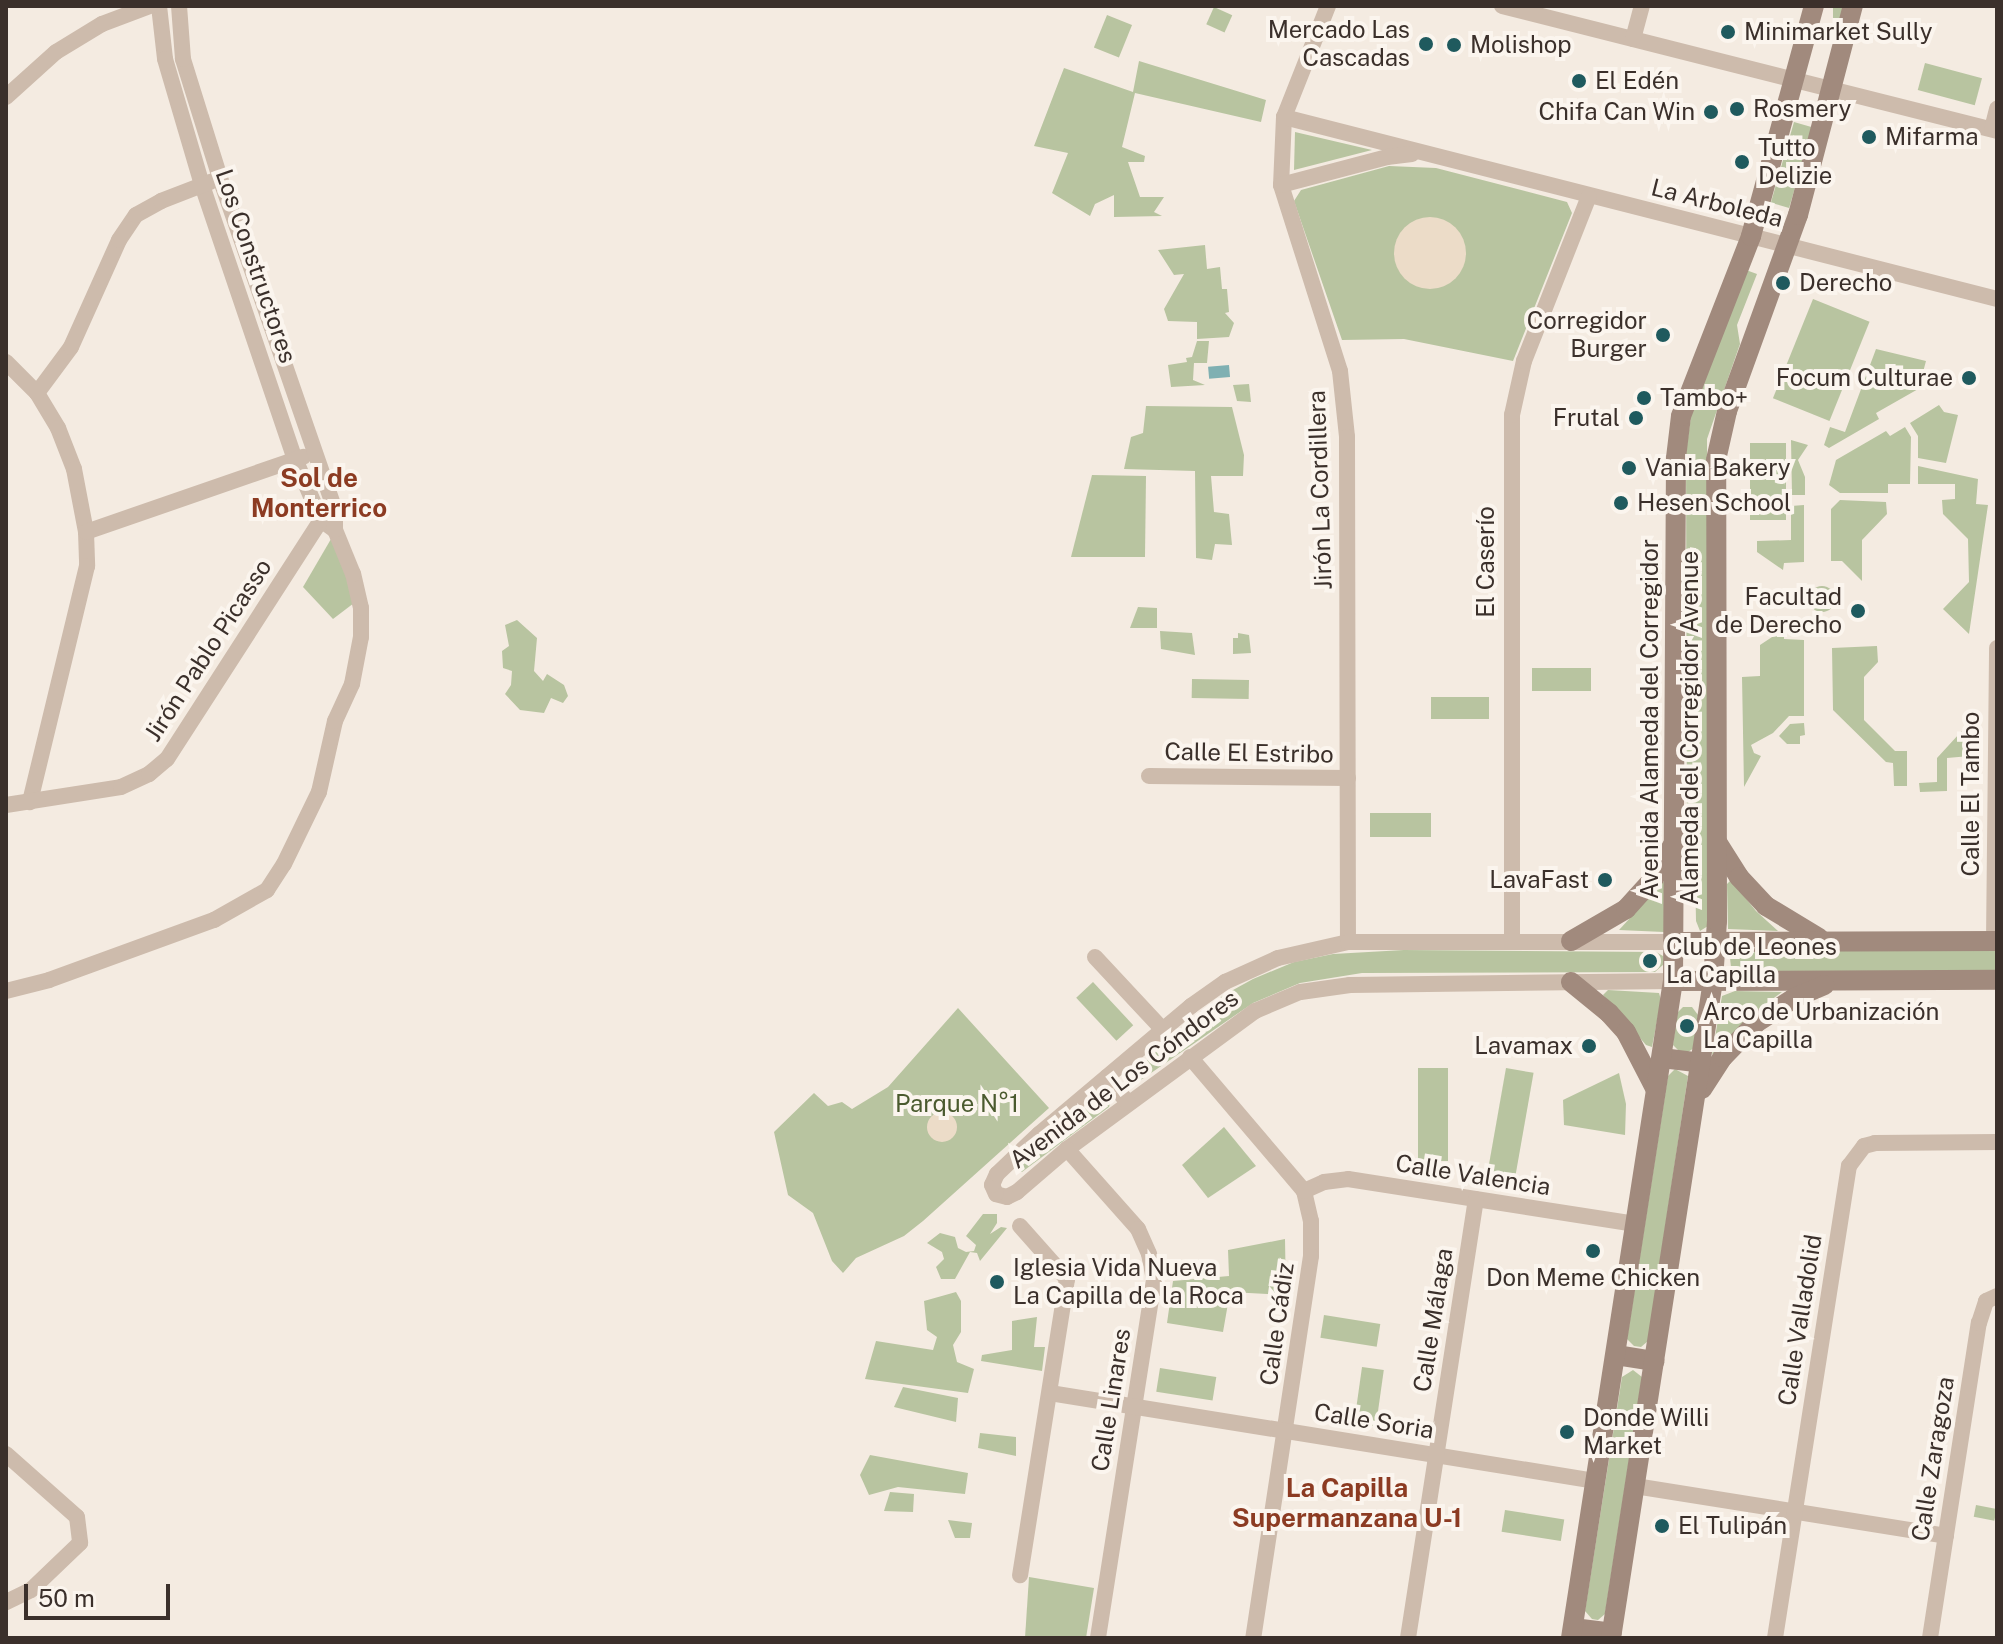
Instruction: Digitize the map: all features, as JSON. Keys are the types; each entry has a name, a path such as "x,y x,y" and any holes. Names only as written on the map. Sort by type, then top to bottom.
{"main road":[{"name":"Avenida Alameda del Corregidor","path":"1572,1633 1673,981 1676,942 1676,458 1681,416 1751,236 1814,6"},
{"name":"Alameda del Corregidor Avenue","path":"1716,942 1716,460 1727,411 1788,245 1853,6"},
{"path":"1571,941 1626,909 1654,878 1676,839"},
{"path":"1717,842 1739,877 1766,906 1796,928 1831,942"},
{"name":"Avenida de Los Cóndores","path":"1676,942 1996,941"},
{"path":"1572,1633 1612,1636 1697,1099 1716,942"},
{"path":"1697,1099 1723,1057 1756,1023 1794,998 1836,980"},
{"name":"Avenida de Los Cóndores","path":"1673,981 1997,980"},
{"path":"1571,982 1609,1013 1626,1032 1657,1092"},
{"path":"1662,1058 1702,1063"},
{"path":"1616,1355 1655,1361"}],"street":[{"path":"6,97 56,52 102,24 150,6"},
{"name":"Los Constructores","path":"6,991 214,920 267,890 284,864 319,792 335,721 352,684 361,637 355,585 328,515 295,459 202,185 165,59 159,6"},
{"name":"Los Constructores","path":"179,6 183,59 220,178 314,453 328,515"},
{"name":"Jirón La Cordillera","path":"1328,6 1284,117 1281,185 1326,319 1343,397 1347,437 1348,942"},
{"path":"1502,6 1994,130 1997,109"},
{"path":"1633,39 1642,6"},
{"name":"La Arboleda","path":"1284,117 1997,299"},
{"name":"La Arboleda","path":"1281,185 1387,157 1425,153"},
{"path":"37,393 71,347 119,240 136,215 161,201 220,178"},
{"name":"El Caserío","path":"1512,942 1512,415 1524,361 1589,196"},
{"path":"6,362 37,393 58,428 74,469 86,532 87,566 30,802"},
{"path":"86,532 314,453"},
{"name":"Jirón Pablo Picasso","path":"6,805 121,787 149,774 167,759 328,515"},
{"name":"Calle El Tambo","path":"1996,941 1997,648"},
{"name":"Calle El Estribo","path":"1149,776 1348,778"},
{"name":"Avenida de Los Cóndores","path":"1673,981 1350,985 1300,992 1255,1011 1067,1149 1017,1192 1007,1197 996,1194 992,1185 997,1174 1163,1030 1225,982 1278,958 1348,942 1676,942"},
{"path":"1095,957 1163,1030"},
{"path":"1190,1057 1304,1191"},
{"path":"1107,1077 1128,1103"},
{"name":"Calle Valladolid","path":"1775,1638 1835,1253 1854,1156 1875,1143 1997,1142"},
{"name":"Calle Linares","path":"1067,1149 1138,1229 1149,1254 1154,1280 1098,1638"},
{"name":"Calle Valencia","path":"1304,1191 1324,1182 1348,1179 1635,1224"},
{"name":"Calle Cádiz","path":"1253,1638 1311,1256 1311,1221 1304,1191"},
{"name":"Calle Málaga","path":"1408,1638 1476,1199"},
{"path":"1020,1226 1067,1279 1020,1575"},
{"name":"Calle Zaragoza","path":"1930,1638 1979,1323 1986,1301 1997,1296"},
{"name":"Calle Soria","path":"1050,1393 1596,1481"},
{"path":"6,1454 77,1517 80,1543 31,1590 6,1602"},
{"path":"1635,1486 1946,1536"}],"green space":[{"path":"1833,6 1843,6 1843,49 1833,49"},
{"path":"1214,7 1232,15 1225,32 1206,24"},
{"path":"1107,15 1132,25 1119,58 1094,47"},
{"path":"1139,61 1266,100 1261,122 1135,93 1122,147 1145,156 1144,162 1128,162 1140,197 1164,197 1154,212 1162,216 1114,217 1114,195 1095,204 1090,216 1052,193 1068,153 1034,146 1064,68 1133,92"},
{"path":"1925,63 1982,78 1975,105 1918,90"},
{"path":"1794,122 1812,127 1789,208 1771,203"},
{"path":"1295,132 1372,150 1294,170"},
{"path":"1389,166 1436,168 1567,202 1572,213 1513,361 1404,339 1342,340 1294,201 1301,190"},
{"path":"1205,245 1207,269 1220,267 1222,289 1227,289 1229,312 1225,313 1234,323 1229,337 1197,339 1197,322 1168,321 1164,309 1184,274 1174,275 1158,250"},
{"path":"1746,270 1757,274 1737,325 1740,344 1707,439 1708,926 1700,931 1696,921 1695,867 1687,856 1686,452 1692,409"},
{"path":"1813,299 1870,322 1829,421 1773,398"},
{"path":"1197,341 1209,341 1207,363 1194,363 1193,380 1205,385 1171,387 1168,365 1187,362 1186,358 1192,357"},
{"path":"1876,349 1926,361 1922,376 1927,384 1876,413 1879,419 1829,448 1824,445 1830,427 1845,432"},
{"path":"1249,384 1251,402 1237,401 1233,385"},
{"path":"1939,405 1944,412 1958,415 1946,463 1918,458 1918,436 1910,423"},
{"path":"1146,406 1232,407 1244,455 1243,476 1211,476 1214,512 1229,514 1232,545 1215,544 1212,560 1196,558 1195,471 1124,469 1131,437 1143,433"},
{"path":"1905,427 1911,437 1910,484 1888,484 1888,493 1840,493 1829,485 1836,460 1886,431 1890,436"},
{"path":"1791,440 1808,445 1798,460 1805,477 1805,495 1792,495"},
{"path":"1750,443 1786,443 1786,520 1750,520"},
{"path":"1918,466 1978,479 1976,504 1988,505 1969,634 1943,609 1969,582 1968,539 1943,514 1942,500 1955,499 1955,484 1918,484"},
{"path":"1092,475 1146,476 1145,557 1071,557"},
{"path":"1840,500 1886,502 1887,514 1862,540 1862,581 1842,561 1831,561 1831,509"},
{"path":"1804,505 1804,562 1784,563 1783,570 1757,552 1757,541 1791,540 1791,506"},
{"path":"331,539 343,564 354,603 333,619 303,587"},
{"path":"1822,586 1831,590 1835,599 1831,608 1822,612 1813,608 1809,599 1813,590"},
{"path":"1138,607 1157,608 1157,628 1130,628"},
{"path":"517,620 537,638 534,671 543,681 547,674 564,685 568,696 563,703 551,698 544,713 520,710 505,694 511,685 512,671 503,668 502,651 509,646 505,625"},
{"path":"1784,629 1784,639 1804,640 1804,716 1789,716 1773,733 1751,745 1754,753 1761,756 1744,787 1742,677 1760,676 1760,645"},
{"path":"1160,631 1192,633 1195,655 1161,649"},
{"path":"1238,633 1249,635 1251,653 1233,654 1233,638 1238,638"},
{"path":"1877,646 1878,662 1864,677 1864,720 1895,751 1907,751 1907,786 1894,786 1893,763 1886,762 1833,710 1832,648"},
{"path":"1532,668 1591,668 1591,691 1532,691"},
{"path":"1192,679 1249,680 1249,699 1192,698"},
{"path":"1431,697 1489,697 1489,719 1431,719"},
{"path":"1970,722 1970,756 1947,758 1947,791 1920,792 1919,783 1937,782 1937,758"},
{"path":"1804,723 1805,735 1800,736 1800,744 1787,744 1779,736 1790,724"},
{"path":"1370,813 1431,813 1431,837 1370,837"},
{"path":"1731,880 1756,911 1778,931 1728,929 1727,884"},
{"path":"1666,882 1664,932 1619,930"},
{"path":"1404,950 1656,952 1663,956 1664,964 1655,972 1362,973 1300,983 1253,1003 1135,1084 1131,1085 1126,1080 1188,1022 1224,995 1253,979 1294,962 1333,954"},
{"path":"1738,951 1997,951 1997,971 1737,972 1731,967 1730,958"},
{"path":"1093,982 1133,1025 1116,1041 1076,998"},
{"path":"1608,990 1659,993 1661,1000 1652,1047 1646,1045 1603,995"},
{"path":"1735,991 1782,992 1752,1014 1712,1055 1722,996"},
{"path":"1683,1007 1692,1007 1698,1015 1694,1048 1688,1052 1679,1051 1673,1045 1677,1013"},
{"name":"Parque N°1","path":"958,1008 1049,1108 923,1221 904,1236 856,1258 843,1273 832,1261 813,1213 788,1195 774,1132 814,1093 828,1106 842,1102 852,1109 888,1087"},
{"path":"1418,1068 1448,1068 1448,1161 1418,1161"},
{"path":"1506,1068 1534,1073 1515,1178 1487,1173"},
{"path":"1675,1069 1688,1076 1648,1341 1641,1347 1634,1346 1627,1339 1668,1076"},
{"path":"1619,1073 1626,1104 1625,1135 1564,1125 1563,1100"},
{"path":"1106,1094 1111,1100 1109,1107 1022,1172 1015,1171 1071,1119"},
{"path":"1224,1127 1256,1166 1208,1198 1182,1165"},
{"path":"983,1214 997,1214 997,1223 990,1234 1001,1227 1007,1228 980,1261 977,1253 970,1252 955,1279 941,1279 936,1267 944,1259 942,1252 927,1243 940,1233 955,1237 958,1248 966,1252 974,1251 976,1245 966,1236"},
{"path":"1285,1239 1286,1295 1230,1292 1223,1332 1167,1323 1173,1281 1229,1276 1228,1250"},
{"path":"956,1292 961,1301 961,1332 953,1345 957,1362 974,1369 968,1393 865,1379 876,1341 933,1350 937,1337 927,1330 924,1301"},
{"path":"1324,1315 1380,1324 1377,1347 1320,1338"},
{"path":"1037,1317 1034,1347 1045,1347 1042,1371 981,1361 982,1355 1012,1350 1012,1321"},
{"path":"1362,1367 1384,1370 1376,1427 1354,1423"},
{"path":"1160,1368 1216,1377 1213,1401 1156,1392"},
{"path":"1633,1370 1642,1377 1605,1614 1598,1620 1592,1619 1585,1611 1622,1377"},
{"path":"903,1387 958,1398 956,1422 894,1407"},
{"path":"980,1433 1016,1437 1016,1456 978,1448"},
{"path":"870,1455 968,1473 965,1494 898,1487 869,1495 860,1475"},
{"path":"890,1492 914,1494 913,1512 884,1511"},
{"path":"1976,1505 1997,1509 1994,1521 1974,1517"},
{"path":"1505,1510 1564,1519 1561,1541 1502,1532"},
{"path":"948,1520 972,1523 970,1538 955,1538"},
{"path":"1029,1577 1094,1588 1086,1638 1025,1638"}],"shaded area":[{"path":"1430,217 1450,223 1460,233 1466,253 1460,273 1450,283 1430,289 1410,283 1400,273 1394,253 1400,233 1410,223"},
{"path":"942,1112 953,1116 957,1127 953,1138 942,1142 931,1138 927,1127 931,1116"}],"water":[{"path":"1229,365 1230,377 1209,379 1208,367"}],"place":[{"name":"Minimarket Sully","path":"1728,32"},
{"name":"Mercado Las Cascadas","path":"1426,44"},
{"name":"Molishop","path":"1454,45"},
{"name":"El Edén","path":"1579,81"},
{"name":"Rosmery","path":"1737,109"},
{"name":"Chifa Can Win","path":"1711,112"},
{"name":"Mifarma","path":"1869,137"},
{"name":"Tutto Delizie","path":"1742,162"},
{"name":"Derecho","path":"1783,283"},
{"name":"Corregidor Burger","path":"1663,335"},
{"name":"Focum Culturae","path":"1969,378"},
{"name":"Tambo+","path":"1644,398"},
{"name":"Frutal","path":"1636,418"},
{"name":"Vania Bakery","path":"1629,468"},
{"name":"Hesen School","path":"1621,503"},
{"name":"Facultad de Derecho","path":"1858,611"},
{"name":"LavaFast","path":"1605,880"},
{"name":"Club de Leones La Capilla","path":"1650,961"},
{"name":"Arco de Urbanización La Capilla","path":"1687,1026"},
{"name":"Lavamax","path":"1589,1046"},
{"name":"Don Meme Chicken","path":"1593,1251"},
{"name":"Iglesia Vida Nueva La Capilla de la Roca","path":"997,1282"},
{"name":"Donde Willi Market","path":"1567,1432"},
{"name":"El Tulipán","path":"1662,1526"}],"district":[{"name":"Sol de Monterrico","path":"319,493"},
{"name":"La Capilla Supermanzana U-1","path":"1347,1503"}]}
